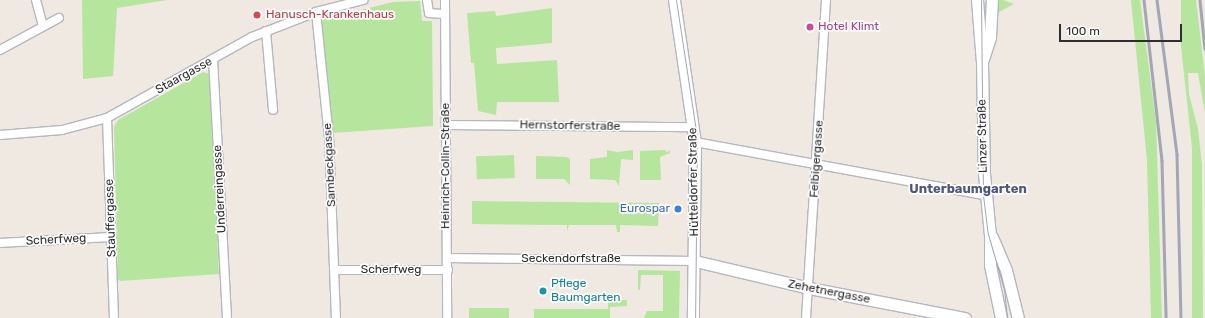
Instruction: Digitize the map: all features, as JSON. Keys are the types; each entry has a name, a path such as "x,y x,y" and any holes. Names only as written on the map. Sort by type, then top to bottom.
{"main road":[{"name":"Hütteldorfer Straße","path":"674,0 694,127 695,142 695,261 693,318"},
{"name":"Linzer Straße","path":"977,0 982,62 985,195 990,235 990,265 1001,318"},
{"name":"Linzer Straße","path":"982,62 990,37 992,0"},
{"name":"Linzer Straße","path":"990,235 1006,270 1018,318"},
{"name":"Zehetnergasse","path":"695,261 809,288 965,318"}],"street":[{"path":"36,0 43,26"},
{"name":"Staargasse","path":"0,134 62,130 107,118 266,31 316,12 363,0"},
{"path":"427,0 429,13 445,14"},
{"name":"Heinrich-Collin-Straße","path":"444,0 448,270 447,318"},
{"name":"Felbigergasse","path":"806,318 817,166 826,0"},
{"name":"Sambeckgasse","path":"316,12 329,137 336,318"},
{"path":"0,50 59,18"},
{"path":"266,31 273,110"},
{"name":"Underreingasse","path":"213,60 227,318"},
{"name":"Stauffergasse","path":"107,118 114,318"},
{"name":"Hernstorferstraße","path":"446,125 694,127"},
{"path":"695,142 817,166 985,195"},
{"name":"Scherfweg","path":"0,242 112,237"},
{"name":"Seckendorfstraße","path":"447,258 695,261"},
{"name":"Scherfweg","path":"335,270 448,270"}],"green space":[{"path":"82,0 167,0 117,8 113,76 83,79"},
{"path":"997,0 1003,0 1014,4 997,13"},
{"path":"1131,0 1140,0 1156,122 1162,318 1151,318 1147,160"},
{"path":"1181,0 1196,0 1205,77 1205,113 1198,73 1188,73 1189,94 1198,129 1202,165 1203,318 1192,318 1192,148 1181,46"},
{"path":"420,1 422,21 432,21 433,126 332,133 321,20 393,2"},
{"path":"552,8 552,43 496,48 497,64 557,60 559,102 497,102 496,115 478,111 474,63 471,63 467,13 495,11 496,16"},
{"path":"203,72 209,74 219,274 120,281 118,279 114,127 118,120"},
{"path":"607,150 617,152 633,150 633,160 621,159 619,186 615,180 590,179 590,159 607,157"},
{"path":"666,150 666,153 670,150 670,153 660,157 661,180 640,180 640,151"},
{"path":"514,155 515,178 477,179 476,156"},
{"path":"536,156 567,157 570,159 570,185 564,179 536,179"},
{"path":"472,201 659,203 658,226 620,225 620,232 617,232 616,225 569,225 567,231 567,225 472,224"},
{"path":"638,270 680,271 679,318 644,318 647,311 663,311 663,275 641,275 640,290 638,290"},
{"path":"608,300 627,300 627,306 610,307 610,318 534,318 534,309 608,309"},
{"path":"469,308 509,308 509,318 469,318"}],"tram line":[{"path":"676,0 697,138 695,318"},
{"path":"981,0 983,195 988,234 1004,289 1007,318"}],"railway":[{"path":"1144,0 1162,161 1166,318"},
{"path":"1157,0 1177,155 1181,318"},
{"path":"1200,0 1205,49"}],"place":[{"name":"Hanusch-Krankenhaus","path":"257,15"},
{"name":"Hotel Klimt","path":"810,27"},
{"name":"Eurospar","path":"678,209"},
{"name":"Pflege Baumgarten","path":"543,291"}],"district":[{"name":"Unterbaumgarten","path":"968,189"}]}
